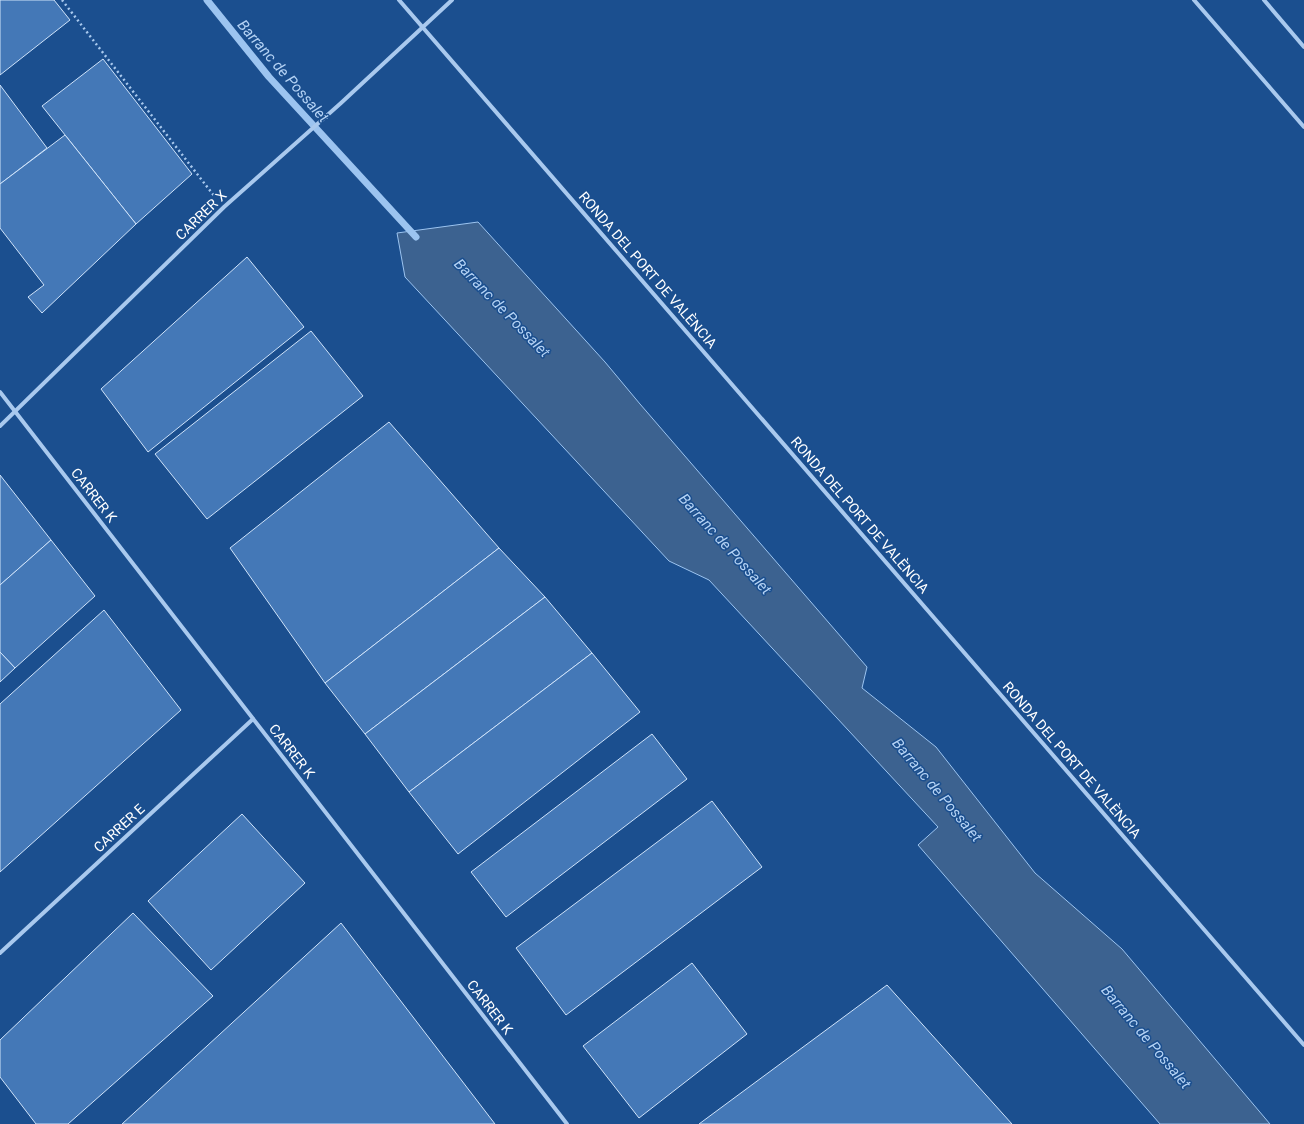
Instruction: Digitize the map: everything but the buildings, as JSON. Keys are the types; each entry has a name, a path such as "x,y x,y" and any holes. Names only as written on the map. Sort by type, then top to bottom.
{"street":[{"name":"RONDA DEL PORT DE VALÈNCIA","path":"399,0 1304,1045"},
{"name":"CARRER X","path":"0,426 224,207 423,28 452,0"},
{"path":"1194,0 1304,127"},
{"path":"1264,0 1304,47"},
{"name":"CARRER K","path":"0,392 567,1124"},
{"name":"CARRER E","path":"0,953 253,719"}],"path":[{"path":"62,0 224,207"}],"water":[{"path":"478,222 605,362 867,667 862,688 936,747 1035,873 1122,949 1270,1124 1160,1124 918,845 938,827 709,580 669,561 405,277 397,233"}],"waterway":[{"name":"Barranc de Possalet","path":"207,0 269,77 416,237"}]}
